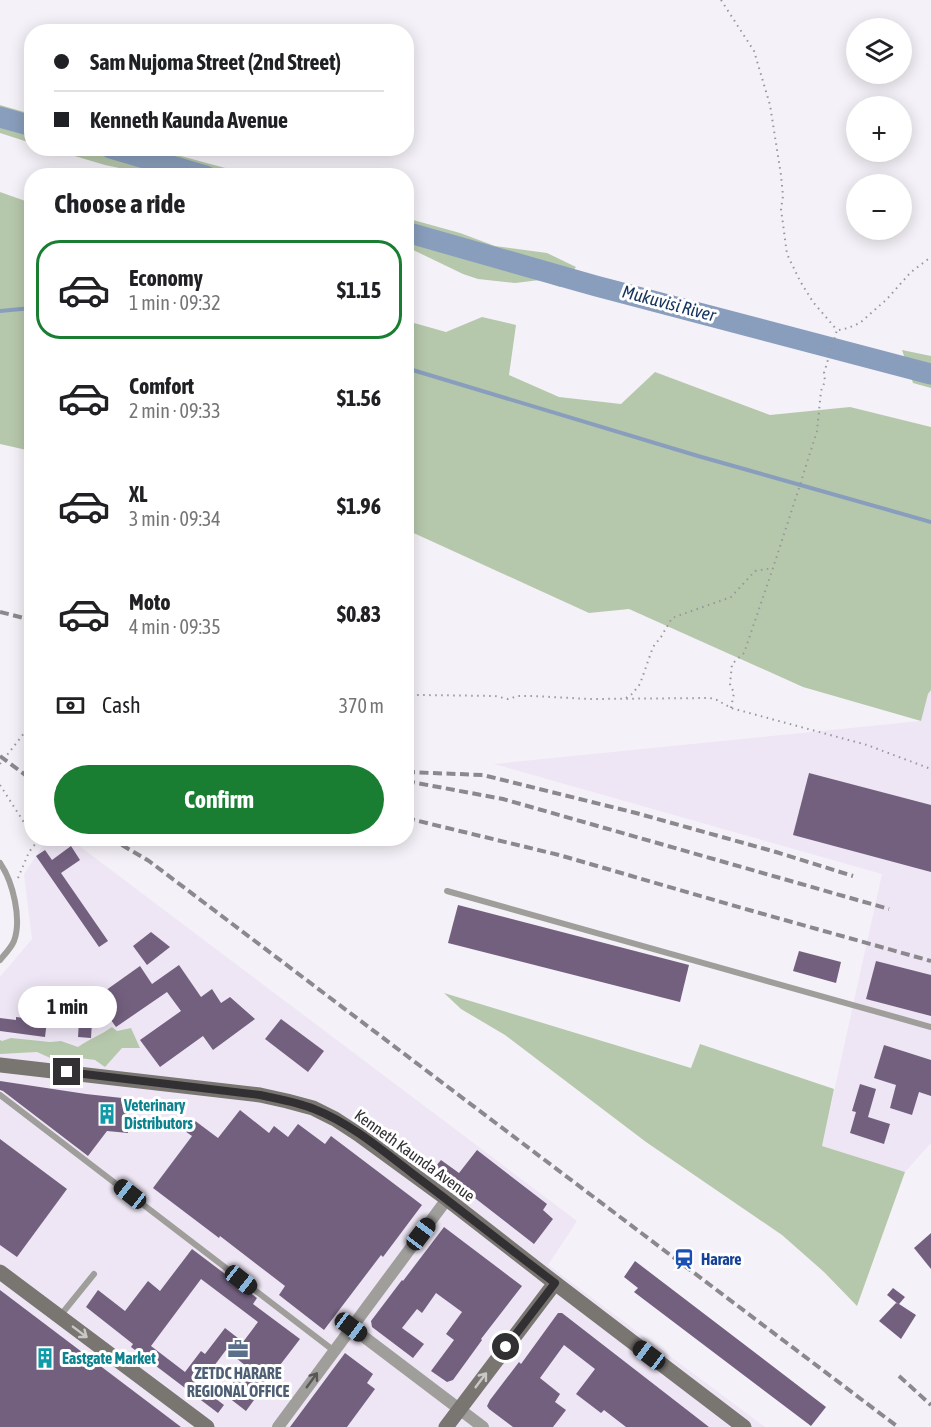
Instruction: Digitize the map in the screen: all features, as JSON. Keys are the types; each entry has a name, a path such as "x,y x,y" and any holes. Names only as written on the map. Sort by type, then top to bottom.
{"main road":[{"name":"Kenneth Kaunda Avenue","path":"0,1065 260,1095 313,1108 336,1119 447,1199 744,1427"},
{"path":"0,1272 207,1427"},
{"path":"446,1427 555,1283"}],"street":[{"path":"278,1427 447,1199"},
{"path":"351,1327 483,1427"}],"lane":[{"path":"0,863 13,891 17,926 13,944 0,960"},
{"path":"447,891 931,1027"},
{"path":"0,1095 333,1350"},
{"path":"60,1317 94,1274"}],"path":[{"path":"721,0 754,51 770,105 781,175 783,196 781,209 788,254 796,274 813,302 837,330"},
{"path":"837,330 860,323 911,272 931,256"},
{"path":"731,708 734,693 730,684 732,664 744,653 817,431 821,392 825,381 824,373 837,330"},
{"path":"626,698 640,684 653,646 672,618 731,597 755,571 773,568"},
{"path":"414,697 421,695 495,696 508,699 518,696 590,699 710,698 731,708 867,745 931,769"},
{"path":"0,764 24,733"},
{"path":"0,785 24,823"},
{"path":"13,891 34,846"}],"shaded area":[{"path":"931,690 931,1143 905,1172 822,1146 882,874 494,764 920,721"},
{"path":"43,846 79,846 577,1221 548,1265 765,1427 0,1427 0,977 32,939 24,874"}],"green space":[{"path":"0,105 24,112 24,141 0,133"},
{"path":"75,156 181,156 225,168 119,168"},
{"path":"0,192 24,201 24,449 0,444"},
{"path":"414,220 495,246 547,253 576,267 560,287 540,280 515,283 478,279 414,250"},
{"path":"482,317 516,325 509,375 559,397 621,404 655,372 770,415 850,407 931,427 931,690 921,721 803,687 629,609 589,613 414,533 414,323 446,332"},
{"path":"902,350 931,356 931,388 913,383"},
{"path":"444,993 691,1068 700,1044 834,1089 822,1146 905,1172 857,1306 824,1272 782,1235 646,1142 505,1035 461,1009"},
{"path":"112,1027 117,1031 131,1028 140,1048 122,1048 105,1067 95,1060 72,1057 57,1061 37,1052 0,1054 0,1040 11,1038 61,1041 78,1047"}],"building":[{"path":"809,773 931,805 931,872 793,835"},
{"path":"71,846 80,860 61,873 108,941 99,947 36,856 45,850 52,860"},
{"path":"458,905 689,965 680,1002 448,943"},
{"path":"151,932 170,947 147,965 133,946"},
{"path":"799,951 841,962 836,983 793,971"},
{"path":"876,961 931,975 931,1016 866,999"},
{"path":"179,965 201,997 212,989 221,1003 230,997 255,1019 213,1050 203,1036 160,1067 140,1040 181,1011 167,992 116,1027 95,998 140,966 152,984"},
{"path":"16,1017 47,1021 45,1037 0,1031 0,1018 16,1020"},
{"path":"281,1019 324,1051 308,1072 265,1039"},
{"path":"79,1021 92,1022 91,1038 78,1037"},
{"path":"884,1045 931,1060 931,1096 919,1092 912,1115 890,1108 896,1085 874,1078"},
{"path":"0,1081 131,1099 128,1133 107,1131 88,1156 0,1090"},
{"path":"860,1084 876,1089 868,1117 890,1124 884,1144 850,1133 856,1112 852,1111"},
{"path":"240,1110 269,1133 274,1126 288,1137 298,1124 325,1144 331,1136 422,1205 324,1330 279,1295 285,1286 153,1188 192,1136 182,1129 190,1117 218,1138"},
{"path":"0,1139 67,1189 17,1257 0,1245"},
{"path":"477,1150 547,1204 543,1210 553,1219 534,1244 435,1167 441,1160 459,1173"},
{"path":"444,1227 522,1286 453,1380 447,1382 431,1371 454,1340 446,1334 462,1312 436,1293 422,1313 417,1309 402,1328 424,1344 413,1358 372,1327 371,1321"},
{"path":"931,1233 931,1269 914,1248"},
{"path":"192,1249 257,1298 253,1304 300,1339 277,1369 280,1372 272,1383 268,1381 246,1411 224,1394 246,1366 226,1350 199,1386 224,1405 218,1413 131,1347 133,1344 86,1307 98,1290 125,1311 148,1281 160,1291","holes":["201,1279 258,1322 243,1342 225,1328 205,1354 201,1351 185,1372 151,1346"]},
{"path":"635,1261 826,1407 811,1426 634,1292 638,1288 624,1277"},
{"path":"893,1288 905,1297 899,1304 916,1315 901,1339 879,1321 896,1303 898,1304 887,1295"},
{"name":"Eastgate Market","path":"0,1290 181,1427 0,1427"},
{"path":"558,1313 562,1313 709,1427 626,1427 604,1410 601,1413 576,1394 595,1369 564,1345 540,1378 560,1394 555,1402 566,1410 553,1427 513,1427 489,1409 487,1406 490,1400 519,1362 521,1364"},
{"path":"345,1353 373,1374 367,1383 375,1389 347,1427 290,1427"}],"waterway":[{"name":"Mukuvisi River","path":"0,117 24,124"},
{"name":"Mukuvisi River","path":"137,156 179,168"},
{"name":"Mukuvisi River","path":"414,234 596,286 931,374"},
{"path":"0,311 24,309"},
{"path":"414,370 698,456 931,522"}],"railway":[{"path":"0,612 24,618"},
{"path":"0,756 24,774"},
{"path":"414,772 483,775 636,813 853,876"},
{"path":"414,782 503,799 889,909"},
{"path":"414,820 559,855 931,961"},
{"path":"124,846 149,861 898,1427"},
{"path":"899,1376 931,1405"}],"place":[{"name":"Veterinary Distributors","path":"107,1114"},
{"name":"Harare","path":"684,1259"},
{"name":"ZETDC HARARE REGIONAL OFFICE","path":"238,1349"},
{"name":"Eastgate Market","path":"45,1358"}],"route":[{"path":"67,1072 260,1095 313,1108 336,1119 398,1162 555,1283 506,1347"}]}
